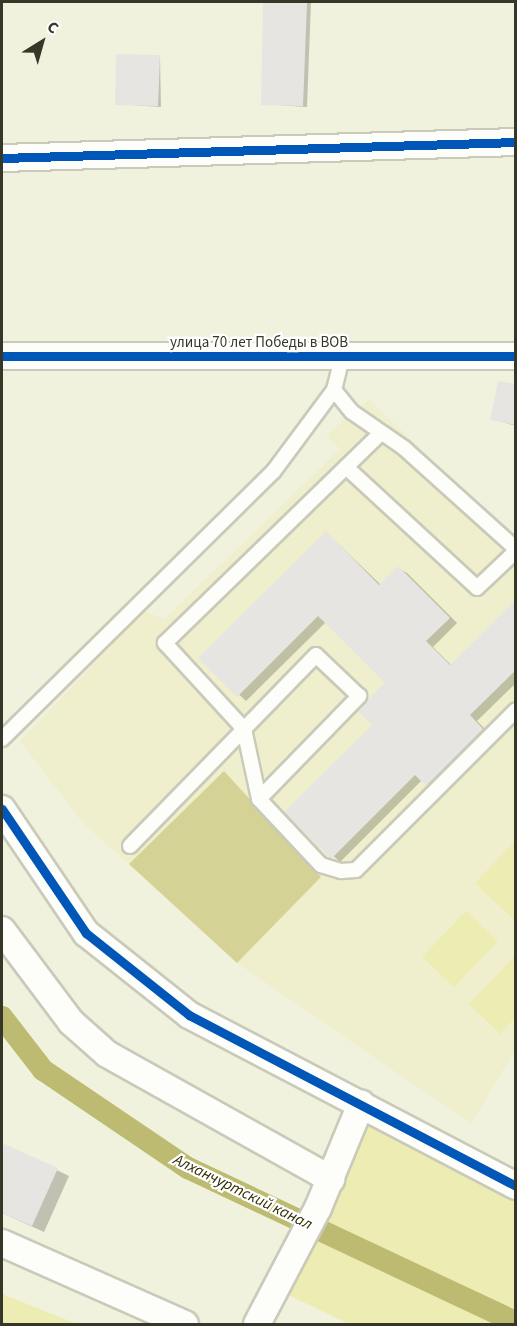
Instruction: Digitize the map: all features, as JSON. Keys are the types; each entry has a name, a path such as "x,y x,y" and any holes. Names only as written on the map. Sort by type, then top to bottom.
{"street":[{"path":"2,158 516,142"},
{"name":"улица 70 лет Победы в ВОВ","path":"2,357 516,356"},
{"path":"2,809 86,933 189,1015 516,1186"},
{"path":"2,930 71,1022 107,1054 331,1179"},
{"path":"257,1324 318,1208 361,1104"},
{"path":"2,1243 185,1324"}],"lane":[{"path":"2,739 273,472 334,390 342,358"},
{"path":"334,390 380,434 404,448 516,550 477,588 346,467"},
{"path":"380,434 165,643 244,729 259,799 321,865 356,870 516,710"},
{"path":"130,846 316,655 359,696 259,799"}],"shaded area":[{"path":"369,399 515,541 515,1050 471,1124 237,963 82,822 20,741 144,611 164,619 340,449 326,435"},
{"path":"224,771 321,877 237,963 129,864"}],"green space":[{"path":"515,841 515,921 475,883"},
{"path":"466,911 498,941 454,987 422,957"},
{"path":"515,956 515,1018 500,1034 469,1004"},
{"path":"361,1104 515,1186 515,1324 349,1324 276,1289"},
{"path":"2,1294 77,1324 2,1324"}],"building":[{"path":"263,2 307,2 303,106 261,105"},
{"path":"116,54 160,55 158,106 115,105"},
{"path":"498,381 516,384 516,425 490,420"},
{"path":"326,531 379,585 398,566 450,618 426,641 450,665 516,600 516,670 470,715 483,729 426,786 415,775 331,859 284,812 372,725 357,710 385,683 318,616 237,697 198,658"},
{"path":"2,1143 58,1168 32,1226 2,1213"}],"waterway":[{"name":"Алханчуртский канал","path":"2,1017 43,1070 188,1168 516,1322"}],"cycle path":[{"path":"2,158 516,142"},
{"path":"2,356 516,356"},
{"path":"2,809 86,933 189,1015 516,1186"}]}
